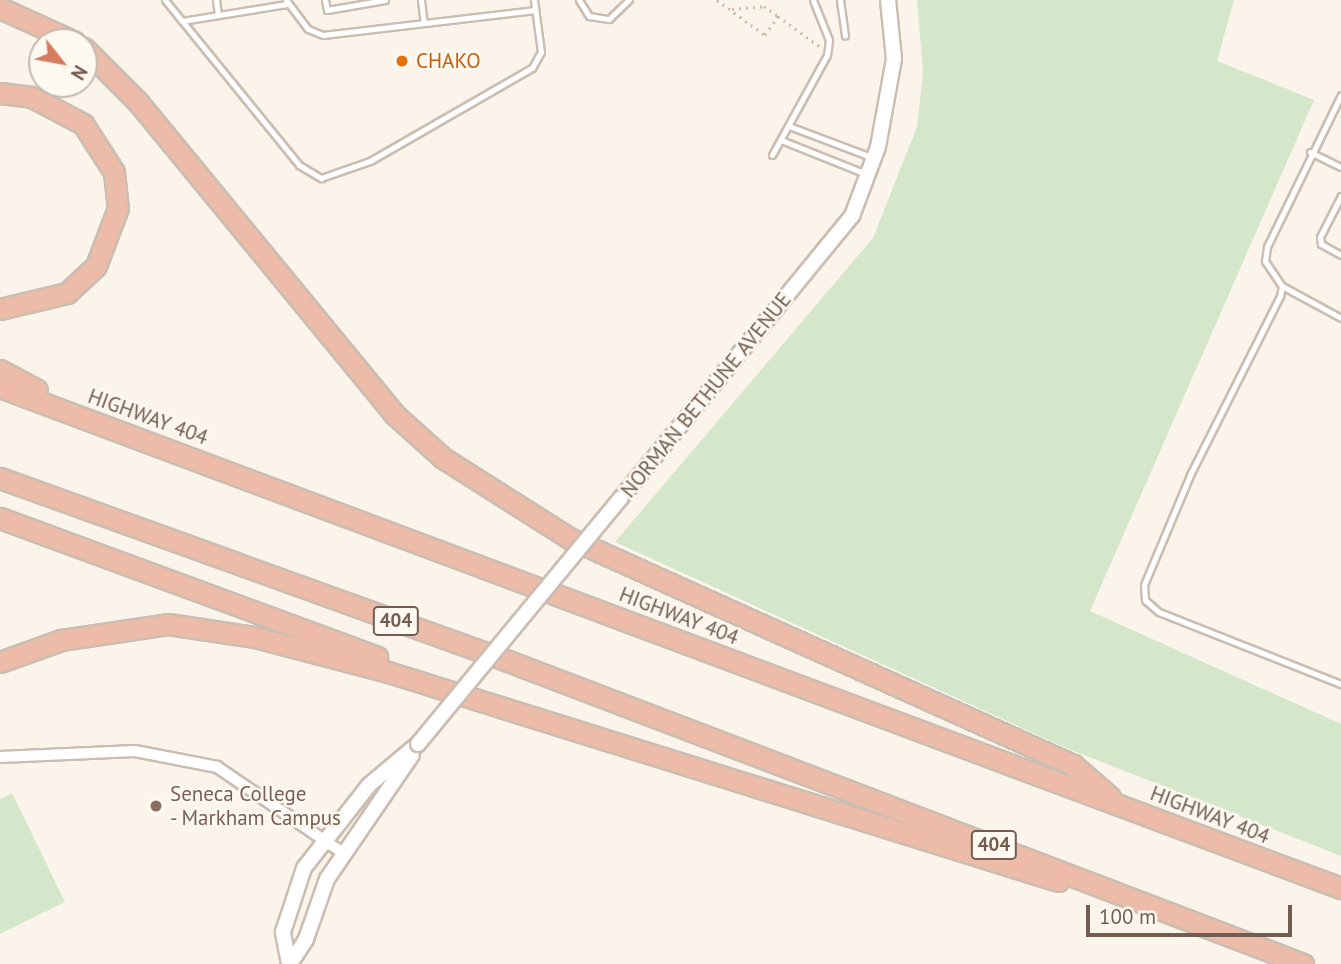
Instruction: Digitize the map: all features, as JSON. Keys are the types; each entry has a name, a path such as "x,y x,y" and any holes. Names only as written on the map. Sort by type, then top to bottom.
{"highway":[{"path":"0,8 44,28"},
{"path":"98,62 138,102 394,414 443,458 569,538 1073,765 1122,806"},
{"path":"0,93 32,97 83,124 114,172 118,208 96,266 67,293 0,309"},
{"path":"0,370 93,421"},
{"name":"HIGHWAY 404","path":"0,387 1341,888"},
{"name":"404","path":"0,478 508,661 1303,964"},
{"path":"0,518 538,718 847,820 1196,922"},
{"path":"0,662 61,640 168,624 256,637 538,718"}],"street":[{"name":"NORMAN BETHUNE AVENUE","path":"290,964 343,853 386,800 418,744 852,216 874,159 894,60 888,0"},
{"name":"NORMAN BETHUNE AVENUE","path":"290,964 283,932 304,868 323,840 369,785 418,744"},
{"path":"0,757 135,751 216,767 343,853"}],"lane":[{"path":"165,0 299,166 321,178 370,161 532,68 541,52 534,0"},
{"path":"216,0 218,15"},
{"path":"325,0 327,10 385,0"},
{"path":"421,0 424,23"},
{"path":"579,0 589,16 608,19 629,0"},
{"path":"772,155 828,48 813,0"},
{"path":"840,0 845,36"},
{"path":"182,21 287,2 323,35 536,10"},
{"path":"1341,94 1310,152 1267,247 1269,274 1282,286 1341,318"},
{"path":"789,126 874,159"},
{"path":"781,140 868,174"},
{"path":"1310,152 1341,167"},
{"path":"1341,196 1320,237 1321,244 1341,255"},
{"path":"1282,286 1186,482 1144,585 1145,600 1159,612 1341,684"}],"path":[{"path":"718,0 765,35 778,16"},
{"path":"764,6 768,0"},
{"path":"730,9 764,6 828,48"}],"green space":[{"path":"917,0 1234,0 1217,61 1314,100 1090,611 1341,724 1341,856 1066,748 615,542 873,238 917,127 923,71"},
{"path":"12,793 65,902 0,934 0,799"}],"place":[{"name":"CHAKO","path":"402,61"},
{"name":"Seneca College - Markham Campus","path":"156,806"}]}
